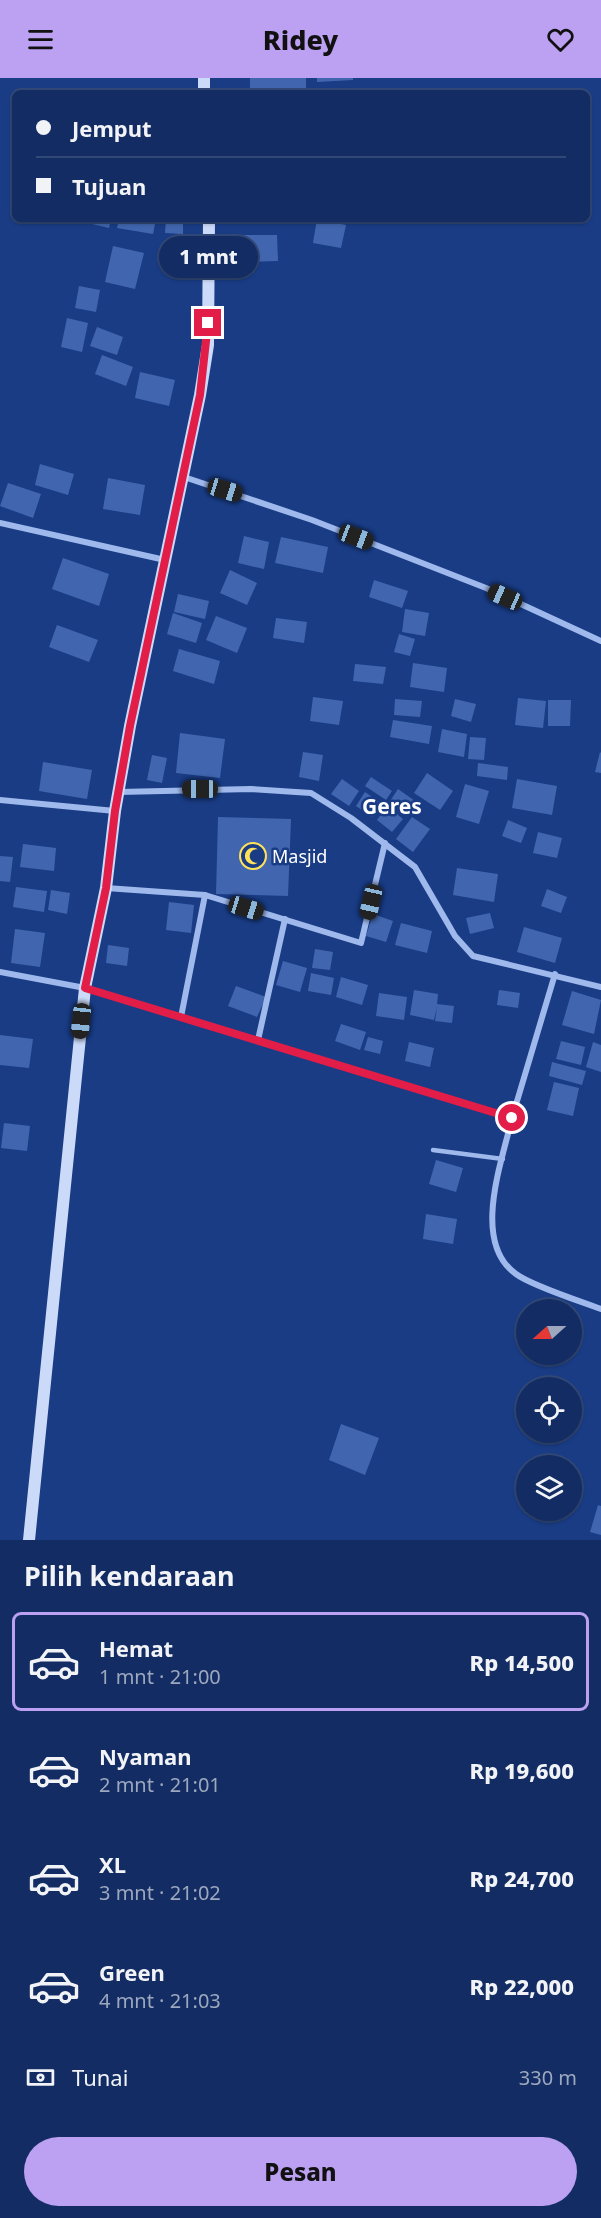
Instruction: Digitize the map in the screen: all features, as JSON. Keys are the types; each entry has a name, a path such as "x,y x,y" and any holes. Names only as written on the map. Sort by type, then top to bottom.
{"street":[{"path":"29,1540 85,988 106,888 115,811 184,477 208,345 209,222"},
{"path":"184,477 323,524 486,588 601,641"},
{"path":"0,523 166,560"},
{"path":"119,792 221,789 301,791 324,800 415,867 455,936 473,956 504,966 555,974 601,987"},
{"path":"0,800 115,811"},
{"path":"106,888 205,895 362,942 385,843"},
{"path":"181,1017 205,895"},
{"path":"258,1040 285,919"},
{"path":"0,972 85,988 512,1118"},
{"path":"555,974 512,1118 494,1196 492,1229 500,1257 522,1278 601,1309"}],"lane":[{"path":"433,1150 503,1159"}],"building":[{"path":"250,78 306,78 306,89 250,88"},
{"path":"317,78 353,78 353,80 317,82"},
{"path":"306,89 341,89 341,90"},
{"path":"88,222 110,222 109,228"},
{"path":"118,222 155,222 153,234 117,228"},
{"path":"166,222 183,222 183,234 165,233"},
{"path":"316,222 346,225 341,248 313,243"},
{"path":"244,235 277,235 278,261 244,262"},
{"path":"113,246 144,253 135,289 105,282"},
{"path":"79,286 100,290 96,312 75,308"},
{"path":"67,318 88,323 82,352 61,347"},
{"path":"97,327 123,337 117,355 90,346"},
{"path":"102,355 133,367 126,386 95,374"},
{"path":"140,372 175,380 169,406 135,398"},
{"path":"40,464 74,474 68,495 35,485"},
{"path":"108,478 145,485 140,515 103,509"},
{"path":"8,483 41,494 33,518 0,506"},
{"path":"244,536 269,542 264,569 238,563"},
{"path":"281,537 328,547 323,573 275,563"},
{"path":"63,558 109,574 99,606 52,589"},
{"path":"230,570 257,583 247,605 220,593"},
{"path":"374,580 408,591 402,608 369,597"},
{"path":"178,594 209,601 205,619 174,612"},
{"path":"405,609 429,613 425,636 402,632"},
{"path":"173,613 202,623 196,643 167,634"},
{"path":"216,616 247,628 237,653 206,640"},
{"path":"276,618 307,622 304,643 273,638"},
{"path":"57,625 98,640 89,662 49,647"},
{"path":"399,634 415,639 410,656 394,652"},
{"path":"179,649 220,661 214,684 173,671"},
{"path":"413,663 447,668 444,692 410,687"},
{"path":"355,664 386,667 383,684 353,681"},
{"path":"313,697 343,701 339,725 310,721"},
{"path":"518,698 546,701 543,728 515,725"},
{"path":"395,699 422,701 420,717 394,715"},
{"path":"455,699 476,704 471,722 451,716"},
{"path":"548,700 571,700 570,726 548,726"},
{"path":"393,720 432,726 429,744 390,737"},
{"path":"442,729 467,734 464,757 438,752"},
{"path":"180,733 225,739 220,778 176,773"},
{"path":"470,737 486,738 484,760 468,759"},
{"path":"303,752 323,755 319,781 299,777"},
{"path":"601,753 601,773 595,772"},
{"path":"152,755 167,758 162,783 147,780"},
{"path":"43,762 92,770 87,799 39,791"},
{"path":"478,763 508,767 507,780 477,776"},
{"path":"427,773 453,791 440,810 414,793"},
{"path":"371,777 392,791 386,800 365,786"},
{"path":"342,779 359,791 349,806 331,794"},
{"path":"517,779 557,786 552,815 512,808"},
{"path":"465,784 489,791 479,824 456,817"},
{"path":"398,789 415,801 407,812 390,801"},
{"path":"365,792 381,803 372,817 356,806"},
{"path":"387,806 403,819 392,832 377,820"},
{"name":"Masjid","path":"218,817 291,819 288,896 216,894"},
{"path":"412,817 430,829 413,852 396,839"},
{"path":"508,820 527,828 521,843 502,836"},
{"path":"538,832 562,838 557,858 533,853"},
{"path":"23,844 56,848 54,871 20,867"},
{"path":"0,856 13,857 10,882 0,881"},
{"path":"457,868 498,874 494,902 453,895"},
{"path":"16,887 47,891 44,912 13,907"},
{"path":"547,889 567,897 561,913 541,906"},
{"path":"51,890 70,893 67,914 48,910"},
{"path":"169,902 194,905 191,933 166,930"},
{"path":"490,913 494,928 470,934 466,918"},
{"path":"373,914 393,921 386,942 366,936"},
{"path":"401,923 432,931 427,953 395,945"},
{"path":"524,927 562,938 555,963 517,952"},
{"path":"15,929 45,933 40,967 11,963"},
{"path":"108,945 129,948 127,966 106,963"},
{"path":"315,949 333,952 330,970 312,968"},
{"path":"283,961 307,968 300,992 276,985"},
{"path":"311,973 334,978 331,995 308,991"},
{"path":"341,977 368,985 362,1005 336,997"},
{"path":"236,986 266,997 257,1017 228,1006"},
{"path":"414,990 438,994 437,1004 454,1006 452,1023 435,1021 437,1007 434,1020 410,1015"},
{"path":"499,990 520,993 518,1008 497,1005"},
{"path":"572,991 601,1000 594,1034 562,1025"},
{"path":"379,993 407,997 404,1020 376,1016"},
{"path":"341,1024 366,1032 360,1050 335,1041"},
{"path":"0,1035 33,1039 29,1068 0,1065"},
{"path":"368,1037 383,1041 380,1054 364,1050"},
{"path":"561,1041 585,1047 581,1065 556,1059"},
{"path":"409,1042 434,1048 430,1067 405,1061"},
{"path":"593,1042 601,1045 601,1072 586,1067"},
{"path":"552,1062 586,1071 582,1085 549,1076"},
{"path":"554,1082 579,1088 573,1116 547,1110"},
{"path":"4,1123 30,1126 27,1151 1,1148"},
{"path":"436,1160 463,1168 456,1192 429,1184"},
{"path":"426,1214 457,1219 453,1244 423,1239"},
{"path":"341,1424 379,1438 365,1475 329,1460"},
{"path":"598,1505 601,1506 601,1535 590,1532"}],"place":[{"name":"Masjid","path":"253,856"}],"district":[{"name":"Geres","path":"392,806"}],"route":[{"path":"208,323 208,345 200,395 130,726 115,811 106,888 85,988 512,1118"}]}
